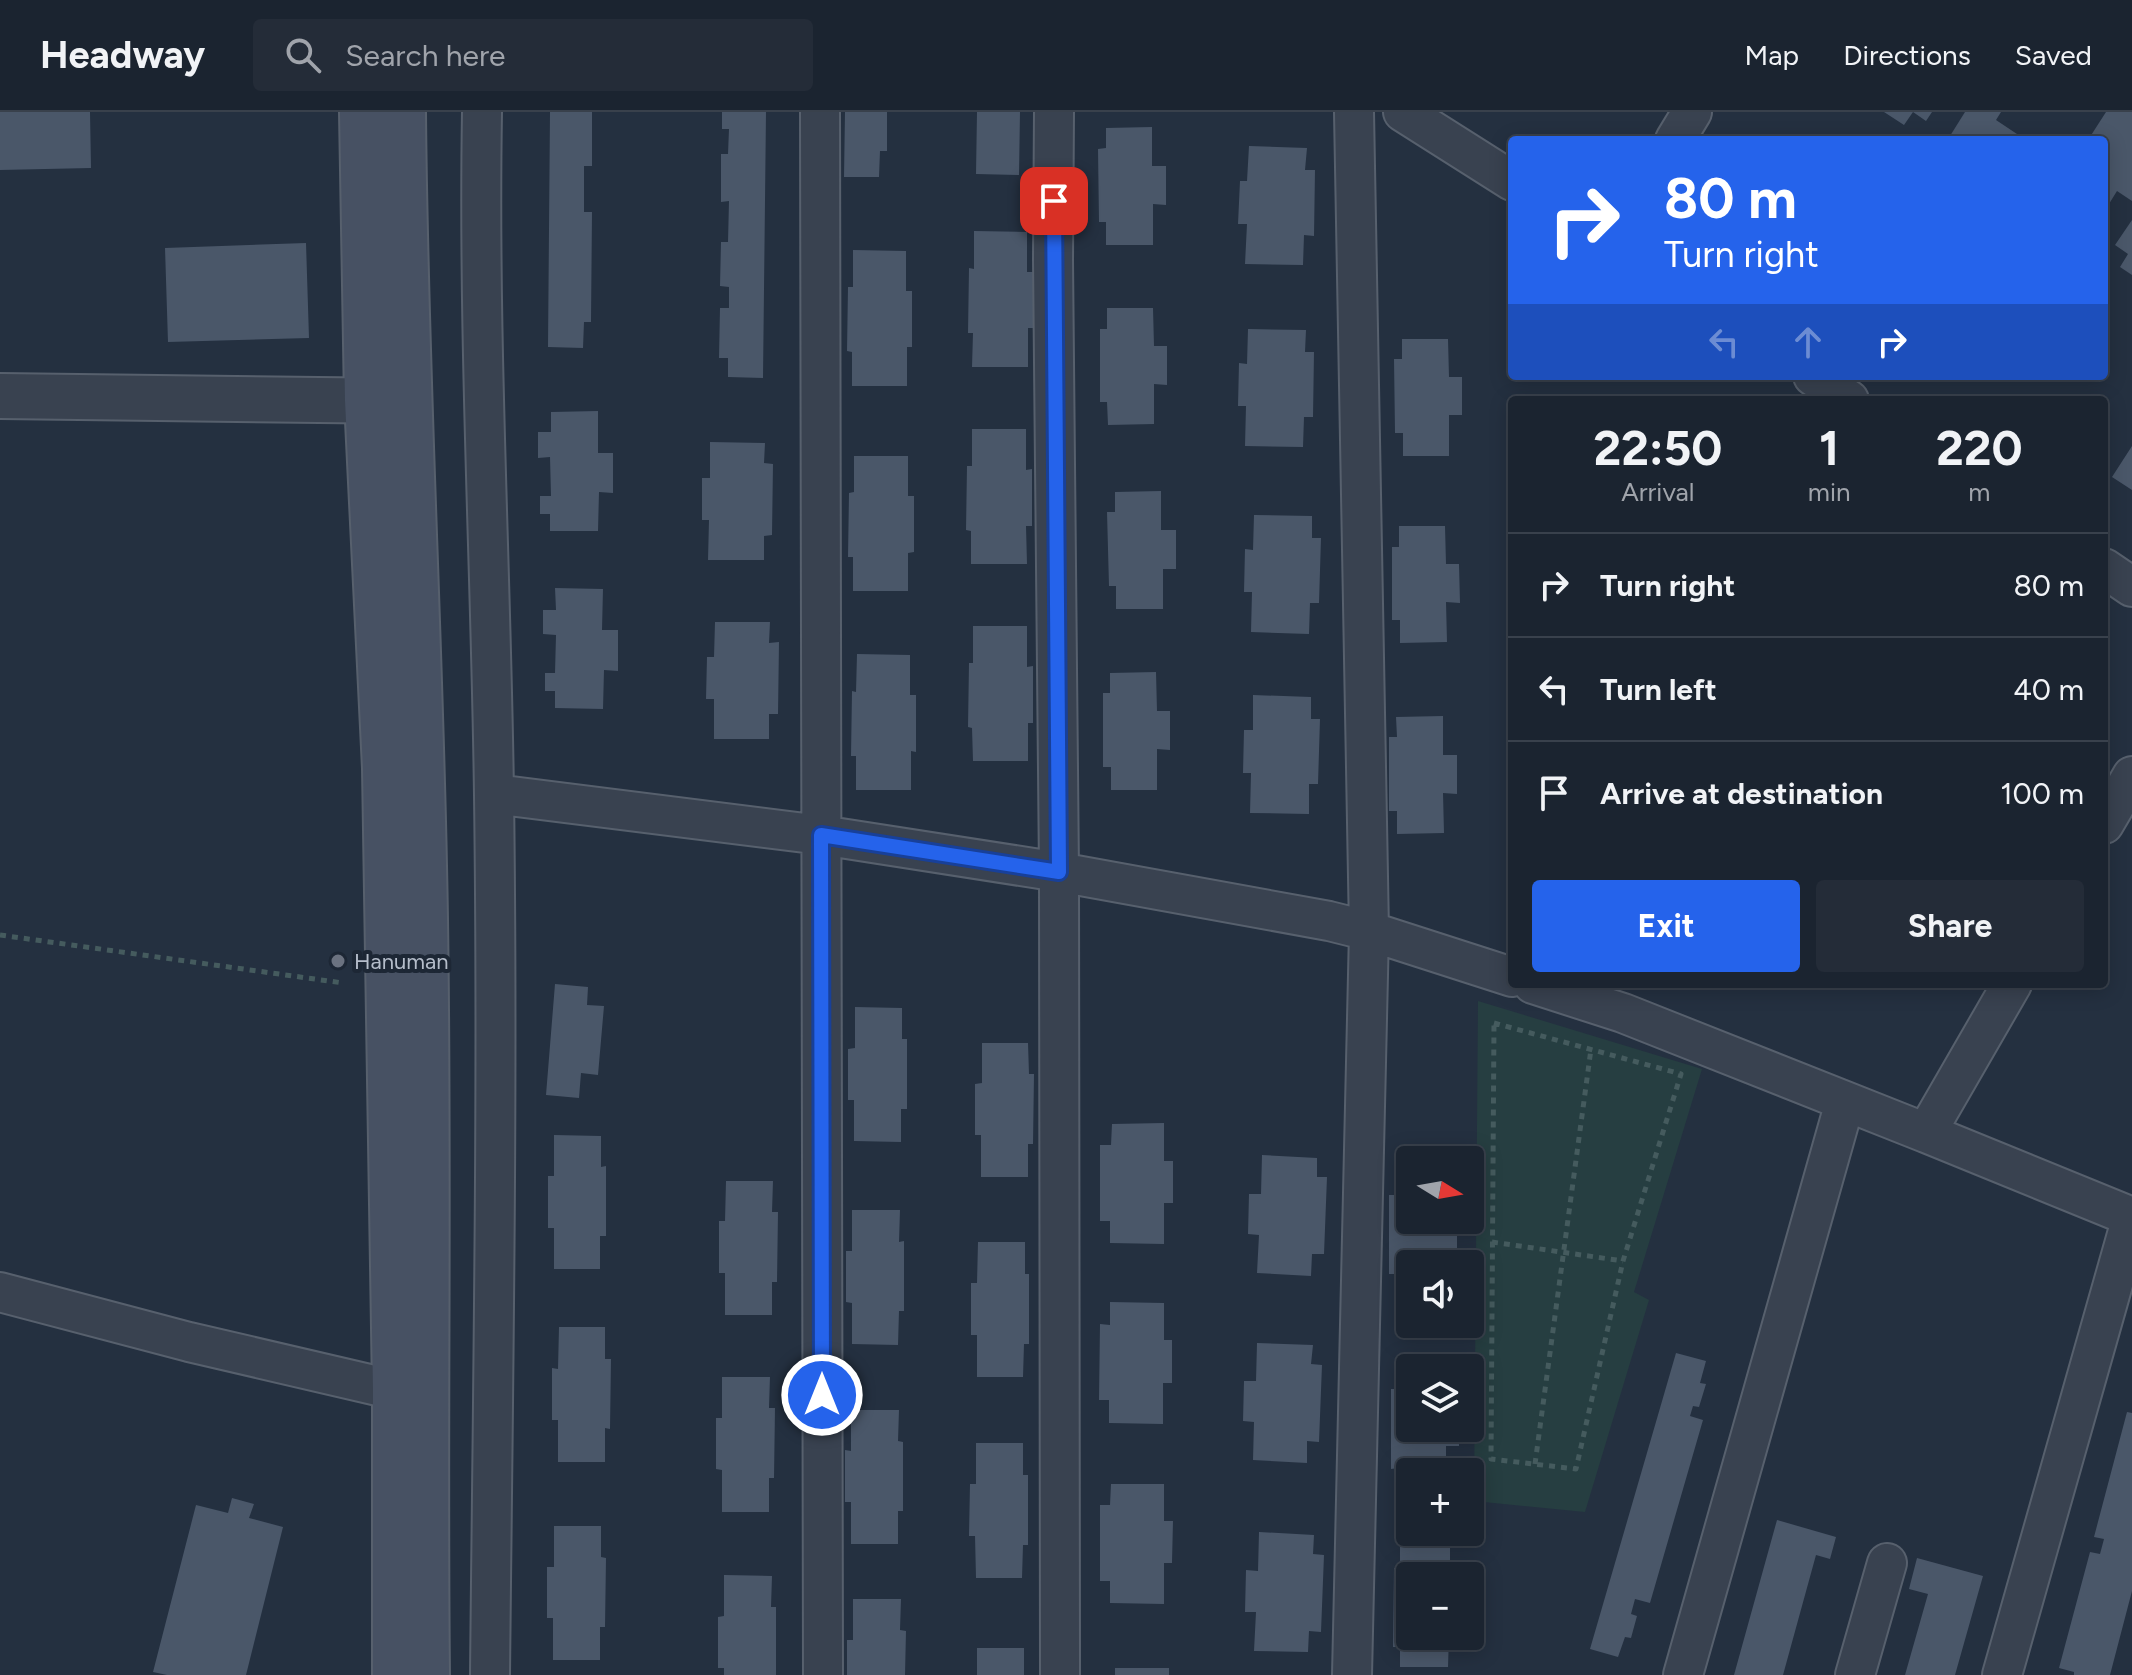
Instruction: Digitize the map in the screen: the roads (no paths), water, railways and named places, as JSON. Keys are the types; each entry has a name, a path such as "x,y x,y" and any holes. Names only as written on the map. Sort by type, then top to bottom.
{"main road":[{"path":"362,112 388,401 416,546 425,869 427,1675"},
{"path":"395,1675 395,1390 385,768 388,401 403,112"}],"street":[{"path":"482,112 480,241 494,794 495,1122 490,1675"},
{"path":"820,112 823,1675"},
{"path":"1054,112 1060,1675"},
{"path":"1352,1675 1369,931 1354,112"},
{"path":"1403,112 1508,178"},
{"path":"1677,136 1692,112"},
{"path":"1819,380 1843,396"},
{"path":"0,396 388,401"},
{"path":"2108,571 2132,587"},
{"path":"2108,817 2132,776"},
{"path":"494,794 821,835 1059,872 1329,921 1508,976"},
{"path":"1546,988 1600,1005 2132,1217 2002,1675"},
{"path":"1926,1133 2010,988"},
{"path":"1683,1675 1845,1102"},
{"path":"0,1292 189,1342 395,1390"},
{"path":"1855,1675 1887,1563"}],"place":[{"name":"Hanuman","path":"338,961"}]}
